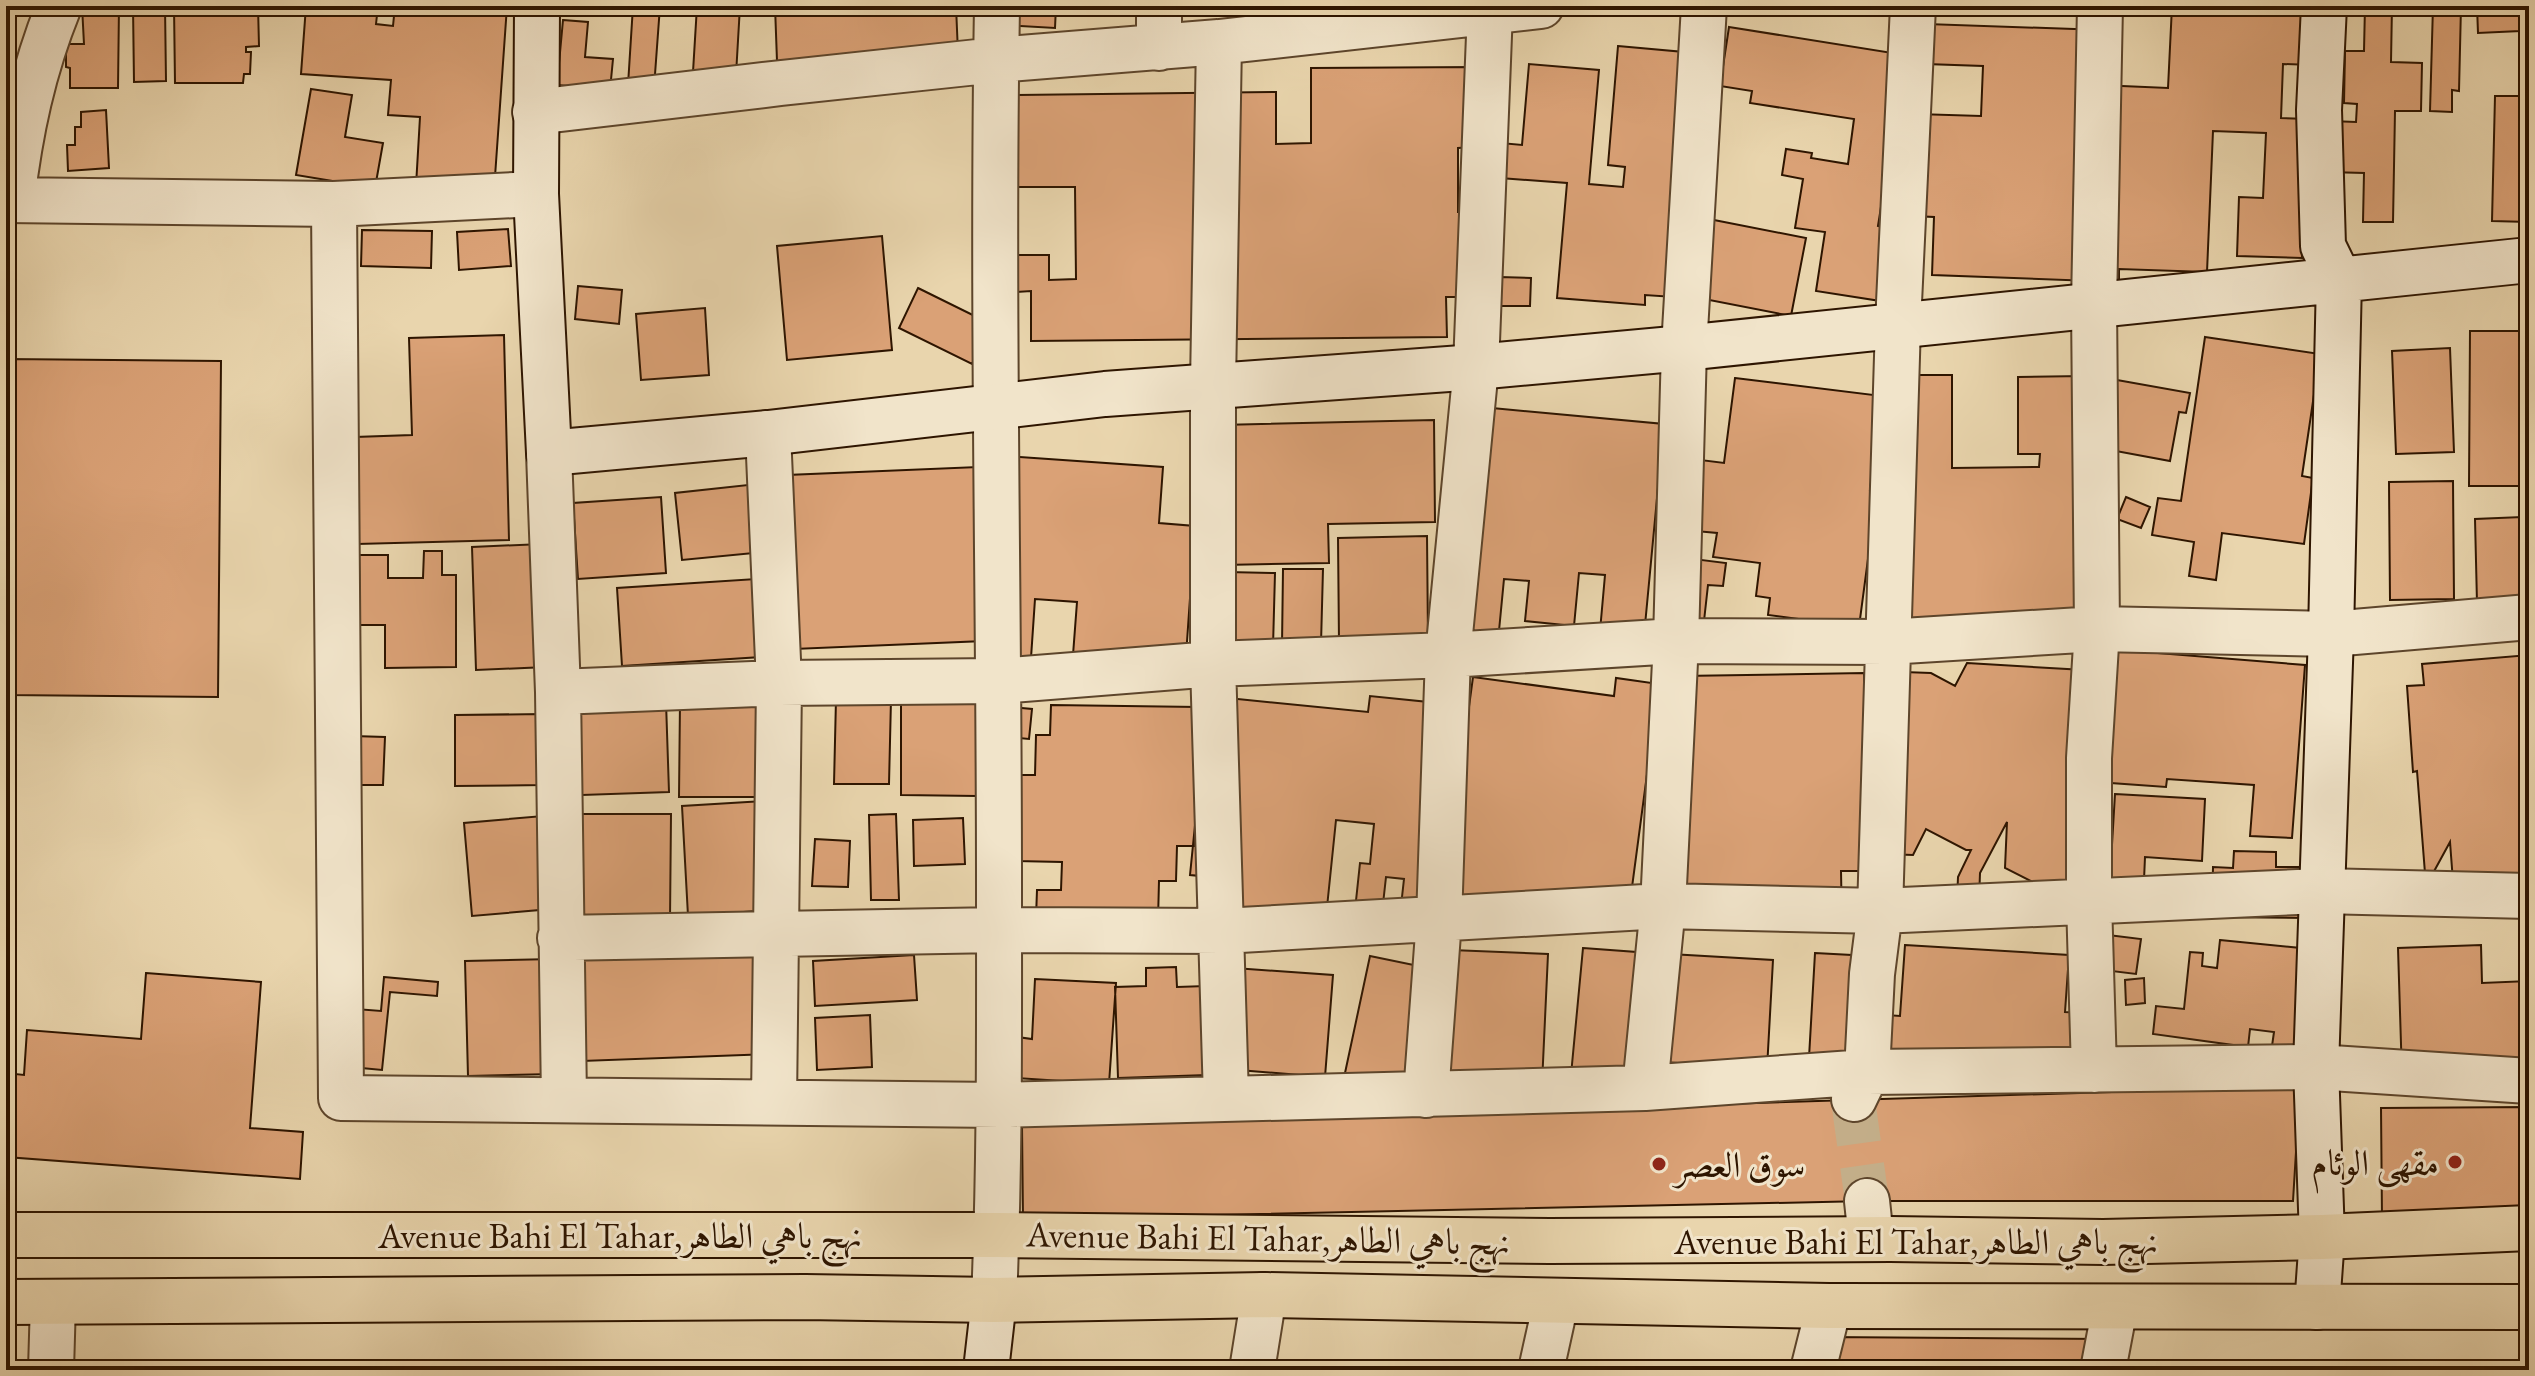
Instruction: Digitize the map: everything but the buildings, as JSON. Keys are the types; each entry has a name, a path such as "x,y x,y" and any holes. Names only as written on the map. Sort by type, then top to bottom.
{"main road":[{"name":"Avenue Bahi El Tahar,نهج باهي الطاهر","path":"6,1235 997,1235 1550,1241 1869,1220 2103,1242 2529,1228"},
{"name":"Avenue Bahi El Tahar,نهج باهي الطاهر","path":"6,1302 805,1297 994,1300 1264,1295 1829,1306 2529,1307"}],"street":[{"path":"59,6 31,85 9,200 334,204 536,194"},
{"path":"537,6 536,194 558,692 564,1099"},
{"path":"986,1370 994,1300 1000,1105 999,681 994,407 997,6"},
{"path":"535,112 996,60 1159,27 1219,42 1541,6"},
{"path":"1645,1088 1663,906 1676,641 1684,348 1704,6"},
{"path":"1860,1086 1880,911 1898,324 1913,6"},
{"path":"2094,1070 2089,758 2097,629 2094,304 2100,6"},
{"path":"2317,1307 2322,1237 2316,1067 2339,279 2323,246 2319,110 2324,6"},
{"path":"1426,1095 1439,920 1448,655 1476,367 1490,10"},
{"path":"1219,42 1213,384 1213,664 1226,1098"},
{"path":"334,204 341,1098 1000,1105 1645,1088 1860,1086 2094,1070 2316,1067 2529,1081"},
{"path":"549,453 768,433 1213,384 1476,367 1684,348 2529,260"},
{"path":"768,433 779,683 774,1102"},
{"path":"558,692 779,683 999,681 1213,664 1448,655 1676,641 1887,642 2097,629 2331,634 2529,617"},
{"path":"560,938 999,930 1222,931 1663,906 1880,911 2321,891 2529,896"},
{"path":"1252,1370 1264,1295"},
{"path":"51,1370 53,1302"},
{"path":"1541,1370 1556,1302"},
{"path":"1813,1370 1829,1306"},
{"path":"2103,1370 2115,1307"}],"tunnel":[{"path":"1853,1100 1867,1201"}],"place":[{"name":"مقهى الوئام","path":"2455,1162"},
{"name":"سوق العصر","path":"1659,1164"}]}
